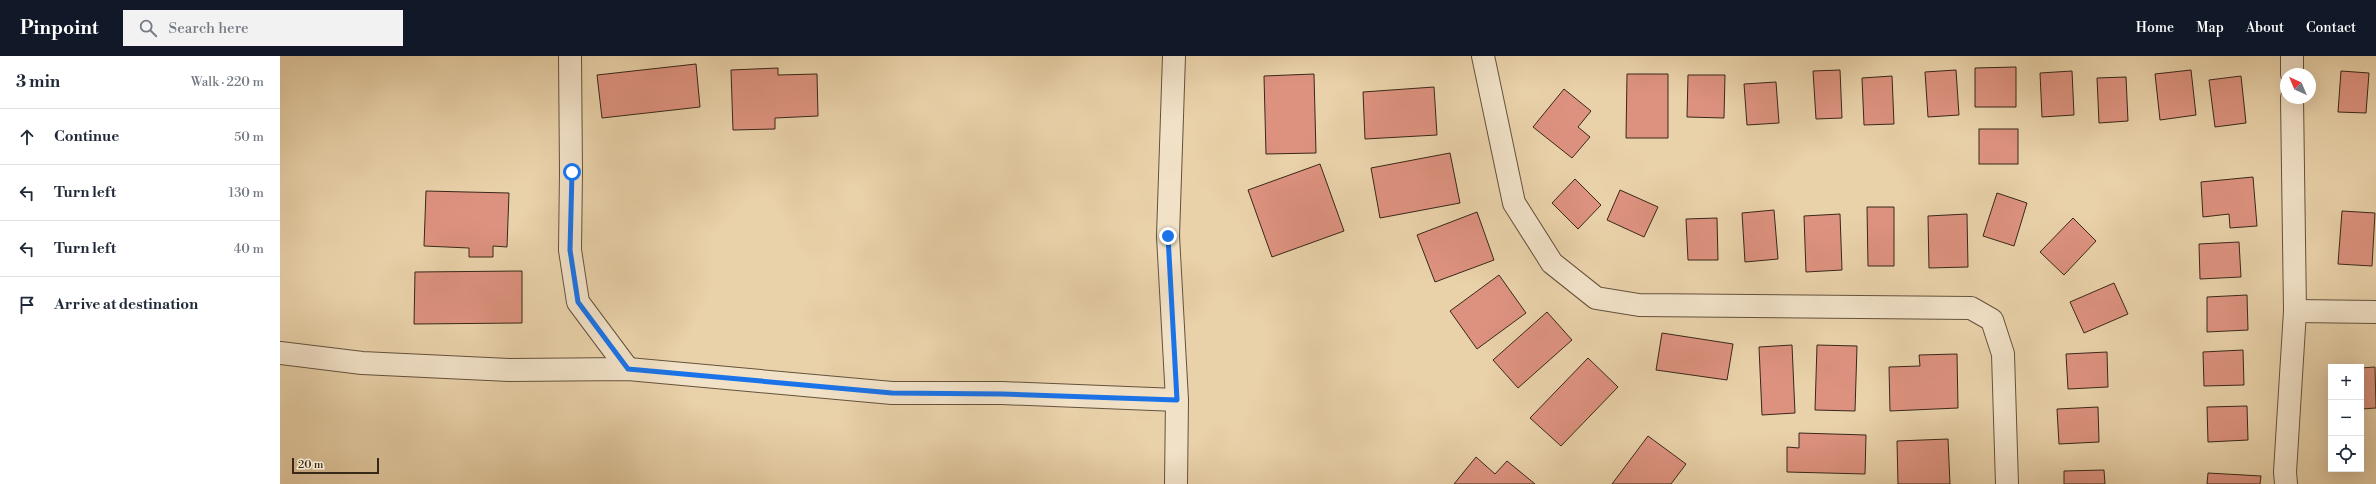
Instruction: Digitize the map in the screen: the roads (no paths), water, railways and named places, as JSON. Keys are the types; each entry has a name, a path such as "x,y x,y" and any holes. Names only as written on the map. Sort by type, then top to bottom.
{"street":[{"path":"570,56 572,172 570,250 578,302 628,369"},
{"path":"1174,56 1168,236 1177,400 1177,484"},
{"path":"1483,56 1514,203 1552,263 1596,298 1639,305 1971,308 1992,320 2003,354 2007,484"},
{"path":"2292,56 2292,68"},
{"path":"2286,484 2285,472 2295,311 2292,104"},
{"path":"2295,311 2376,312"},
{"path":"280,353 362,363 509,370 628,369 892,393 1002,394 1177,400"}]}
